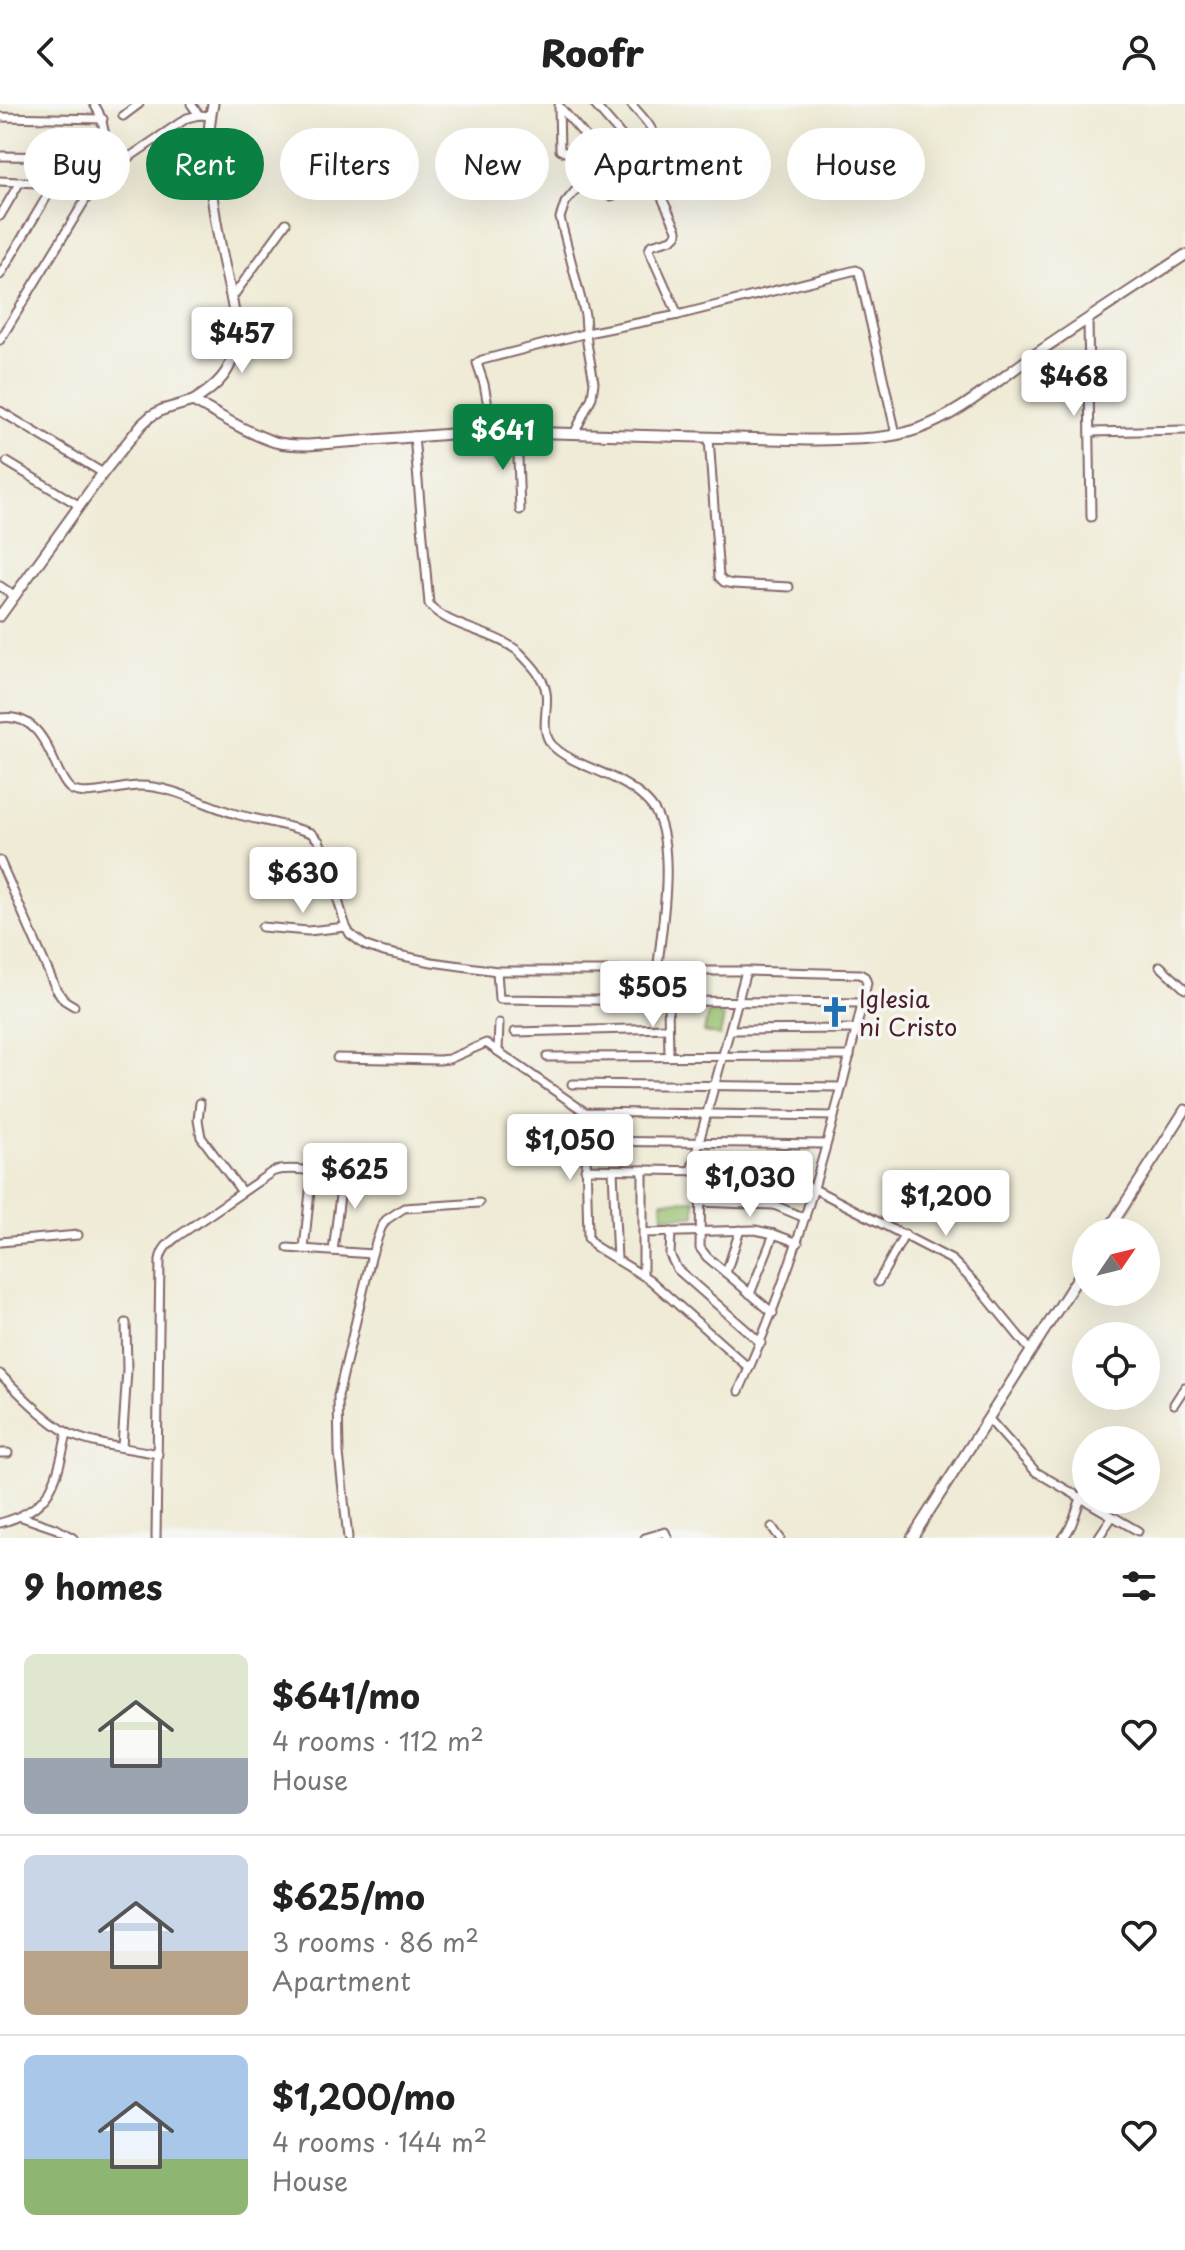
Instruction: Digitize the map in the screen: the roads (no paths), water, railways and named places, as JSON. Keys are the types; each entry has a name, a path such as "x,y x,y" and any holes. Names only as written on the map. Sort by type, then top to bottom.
{"street":[{"path":"94,104 103,119 104,128"},
{"path":"191,104 199,115"},
{"path":"0,616 103,473 151,416 193,401 207,392 223,376 231,362 234,341 231,300 209,161 208,137 213,104"},
{"path":"594,104 615,128"},
{"path":"631,104 649,128"},
{"path":"123,116 135,105"},
{"path":"558,105 560,150 565,151"},
{"path":"558,105 577,128"},
{"path":"130,156 174,126 199,115 211,116"},
{"path":"0,117 103,119"},
{"path":"0,156 24,156"},
{"path":"0,181 24,182"},
{"path":"0,216 20,182"},
{"path":"0,275 45,200"},
{"path":"0,340 85,200"},
{"path":"568,200 560,218 585,315 595,390 574,434"},
{"path":"663,200 677,234 672,239 651,245 649,250 678,315"},
{"path":"231,300 286,223"},
{"path":"193,401 275,442 308,445 414,436 517,432 854,439 896,434 921,428 958,408 1185,255"},
{"path":"493,433 479,362 587,333 678,315 857,270 896,434"},
{"path":"1088,318 1091,517"},
{"path":"0,411 103,473"},
{"path":"1091,432 1185,430"},
{"path":"517,432 520,510"},
{"path":"414,436 429,604 445,617 516,650 544,683 545,724 552,744 564,754 621,782 649,803 657,814 665,852 657,971"},
{"path":"709,438 719,577 733,584 789,587"},
{"path":"7,462 80,506"},
{"path":"0,586 15,596"},
{"path":"0,718 18,717 35,728 51,752 64,781 74,791 132,786 160,788 238,815 311,833 323,850 346,927 366,946 384,952 497,971 746,971 863,975 867,983 857,1029 798,1243 773,1313 739,1391"},
{"path":"0,861 56,989 64,1000 74,1006"},
{"path":"262,927 308,931 346,927"},
{"path":"1160,966 1185,989"},
{"path":"497,971 499,999 862,1003"},
{"path":"691,1171 746,971"},
{"path":"668,1002 669,1056"},
{"path":"498,1051 499,1023"},
{"path":"515,1032 668,1028"},
{"path":"730,1030 857,1029"},
{"path":"337,1058 439,1060 461,1055 486,1043 585,1112 834,1116"},
{"path":"547,1057 850,1056"},
{"path":"572,1084 841,1087"},
{"path":"200,1103 198,1120 201,1137 242,1192"},
{"path":"1116,1218 1185,1110"},
{"path":"585,1112 588,1238 596,1247 643,1275 749,1368"},
{"path":"585,1141 825,1144"},
{"path":"156,1538 161,1253 171,1242 242,1192 284,1168 334,1175 342,1180 333,1251"},
{"path":"585,1169 779,1173 813,1187 943,1254 958,1265 1031,1351"},
{"path":"613,1170 617,1260"},
{"path":"643,1170 643,1275"},
{"path":"701,1171 699,1245 702,1251 773,1313"},
{"path":"304,1249 312,1172"},
{"path":"699,1202 774,1205 805,1218"},
{"path":"348,1538 339,1453 338,1396 381,1228 386,1220 404,1208 479,1203"},
{"path":"726,1273 740,1230"},
{"path":"644,1233 755,1230 798,1243"},
{"path":"671,1232 670,1255 677,1269 761,1343"},
{"path":"750,1294 774,1234"},
{"path":"878,1282 905,1234"},
{"path":"0,1242 78,1235"},
{"path":"288,1248 372,1254"},
{"path":"912,1538 1072,1287"},
{"path":"122,1447 127,1370 126,1323"},
{"path":"0,1374 67,1433 81,1439 158,1454"},
{"path":"1174,1404 1185,1387"},
{"path":"988,1418 1031,1468 1072,1493"},
{"path":"0,1523 22,1517 37,1505 54,1484 67,1433"},
{"path":"1063,1538 1072,1526 1075,1514"},
{"path":"1107,1514 1138,1531"},
{"path":"22,1517 73,1538"},
{"path":"1098,1538 1112,1517"},
{"path":"772,1527 780,1538"},
{"path":"645,1538 665,1532 668,1538"}],"place":[{"name":"Iglesia ni Cristo","path":"835,1012"}]}
